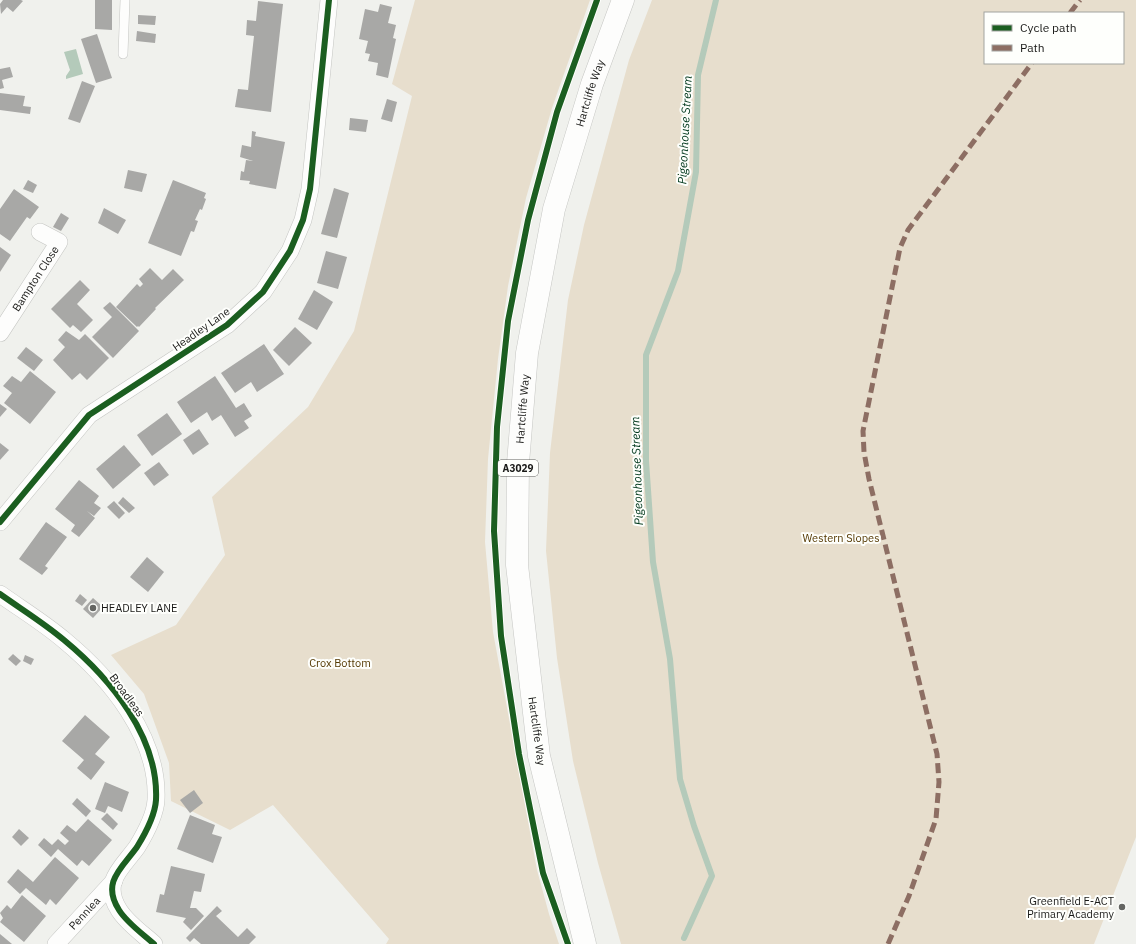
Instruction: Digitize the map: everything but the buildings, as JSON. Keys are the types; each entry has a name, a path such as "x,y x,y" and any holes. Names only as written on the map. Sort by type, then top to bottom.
{"highway":[{"name":"Hartcliffe Way","path":"585,944 539,756 517,565 518,463 527,353 554,209 592,84 623,0"}],"street":[{"name":"Headley Lane","path":"0,522 89,415 227,325 264,292 290,251 303,220 310,188 329,0"},
{"name":"Bampton Close","path":"0,333 59,242 40,232"},
{"name":"Broadleas","path":"0,594 64,640 95,669 119,697 136,725 149,753 154,777 156,801 148,827 136,847 118,870 114,882 113,897 120,911 154,944"},
{"name":"Pennlea","path":"56,944 114,882"}],"lane":[{"path":"123,54 124,0"}],"green space":[{"name":"Crox Bottom","path":"415,0 590,0 552,108 526,198 508,286 498,359 488,459 485,542 493,632 537,870 559,944 386,944 389,939 273,805 230,830 171,801 169,763 144,694 111,655 176,625 225,555 212,497 308,407 354,331 412,96 392,84"},
{"name":"Western Slopes","path":"652,0 1136,0 1136,837 1094,944 621,944 598,863 573,761 557,658 546,551 550,453 568,300 584,225 629,60"}],"shaded area":[{"path":"76,49 83,74 66,79 66,76 70,70 64,52"}],"waterway":[{"name":"Pigeonhouse Stream","path":"684,938 712,876 694,826 680,779 670,659 653,562 646,461 646,355 678,271 696,172 698,75 716,0"}],"marked path":[{"path":"1071,12 1080,0"},
{"path":"888,944 909,896 936,819 939,782 937,754 869,479 864,452 863,431 900,248 908,230 1031,64"}],"cycle path":[{"path":"0,522 89,415 227,325 263,292 290,251 303,220 310,189 329,0"},
{"path":"568,944 543,873 519,754 501,636 494,531 497,427 508,321 528,220 557,112 597,0"},
{"path":"0,594 49,628 81,655 114,691 140,732 149,754 155,777 155,806 149,825 137,847 116,876 112,891 114,900 122,915 154,944"}],"place":[{"name":"HEADLEY LANE","path":"93,608"},
{"name":"Greenfield E-ACT Primary Academy","path":"1122,907"}]}
